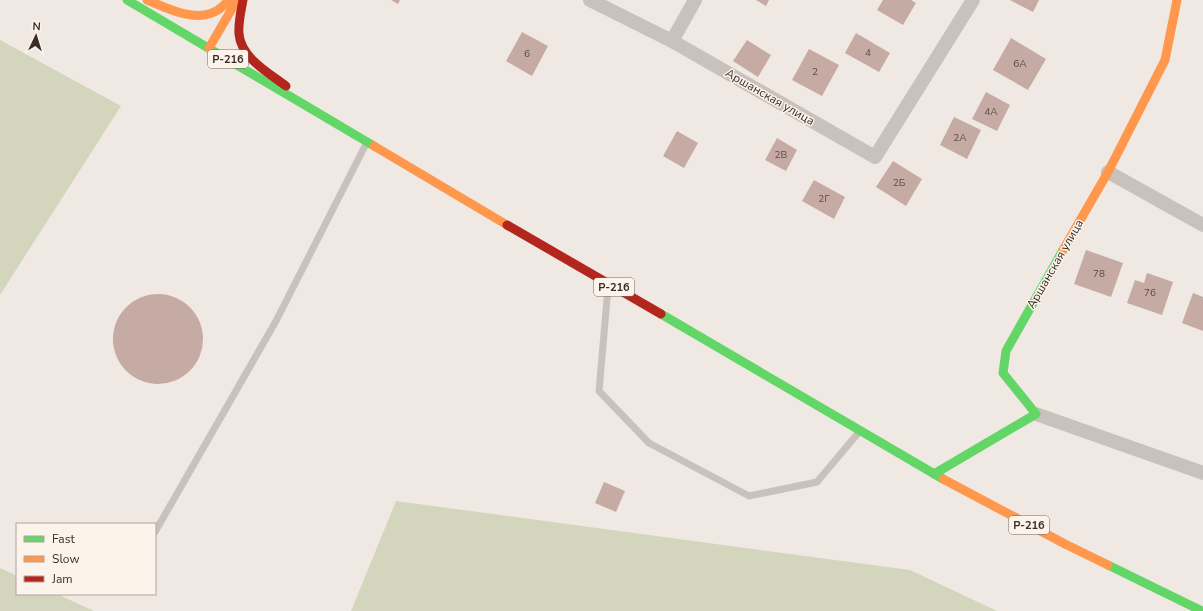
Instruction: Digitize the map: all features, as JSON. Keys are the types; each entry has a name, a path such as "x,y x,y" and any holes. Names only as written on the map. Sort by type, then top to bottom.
{"main road":[{"name":"Р-216","path":"127,0 328,120 934,474 1065,544 1202,611"},
{"path":"147,0 188,16 200,16 214,12 229,0"},
{"path":"209,48 237,0"},
{"path":"243,0 239,24 239,36 242,46 251,58 328,120"},
{"name":"Аршанская улица","path":"1036,414 1003,374 1006,351 1108,172 1165,60 1177,0"},
{"path":"934,474 1036,414"}],"street":[{"path":"590,0 672,41 695,0"},
{"name":"Аршанская улица","path":"672,41 875,157 973,0"},
{"path":"1108,172 1203,225"},
{"path":"1036,414 1203,473"}],"lane":[{"path":"156,530 276,321 368,142"},
{"path":"608,284 599,391 649,443 749,496 817,482 860,431"}],"green space":[{"path":"0,40 121,106 0,295"},
{"path":"396,501 910,570 997,611 351,611"},
{"path":"0,568 16,576 16,595 59,595 94,611 0,611"}],"building":[{"path":"391,0 400,0 398,4"},
{"path":"756,0 769,0 766,6"},
{"path":"883,0 911,0 916,3 903,25 877,10"},
{"path":"1010,0 1039,0 1033,12"},
{"path":"522,32 548,46 532,76 506,61"},
{"path":"856,33 890,53 879,72 845,53"},
{"path":"1011,38 1046,59 1028,90 993,70"},
{"path":"747,40 771,55 758,77 733,61"},
{"path":"809,49 839,65 822,96 792,80"},
{"path":"986,92 1010,105 997,131 972,119"},
{"path":"954,117 981,130 967,159 940,145"},
{"path":"677,131 698,143 684,168 663,156"},
{"path":"777,138 797,150 786,171 765,160"},
{"path":"893,161 922,179 906,206 876,187"},
{"path":"814,180 845,197 834,219 802,201"},
{"path":"1086,250 1123,263 1111,297 1074,284"},
{"path":"1147,273 1173,282 1162,315 1127,303 1135,280 1144,283"},
{"path":"1193,293 1203,297 1203,331 1182,323"},
{"path":"158,294 175,298 190,307 199,322 203,339 199,356 190,371 175,380 158,384 141,380 126,371 117,356 113,339 117,322 126,307 141,298"},
{"path":"604,482 625,491 616,512 595,503"}],"traffic: fast":[{"path":"127,0 374,146"},
{"path":"934,474 1036,414 1003,373 1006,351 1063,250"},
{"path":"661,314 943,479"},
{"path":"1108,565 1202,611"}],"traffic: slow":[{"path":"147,0 171,10 189,15 206,15 216,11 229,0"},
{"path":"209,48 237,0"},
{"path":"1063,250 1108,172 1165,60 1177,0"},
{"path":"374,146 507,225"},
{"path":"943,479 1065,544 1108,565"}],"traffic: jam":[{"path":"243,0 239,30 241,43 250,58 286,86"},
{"path":"507,225 661,314"}]}
